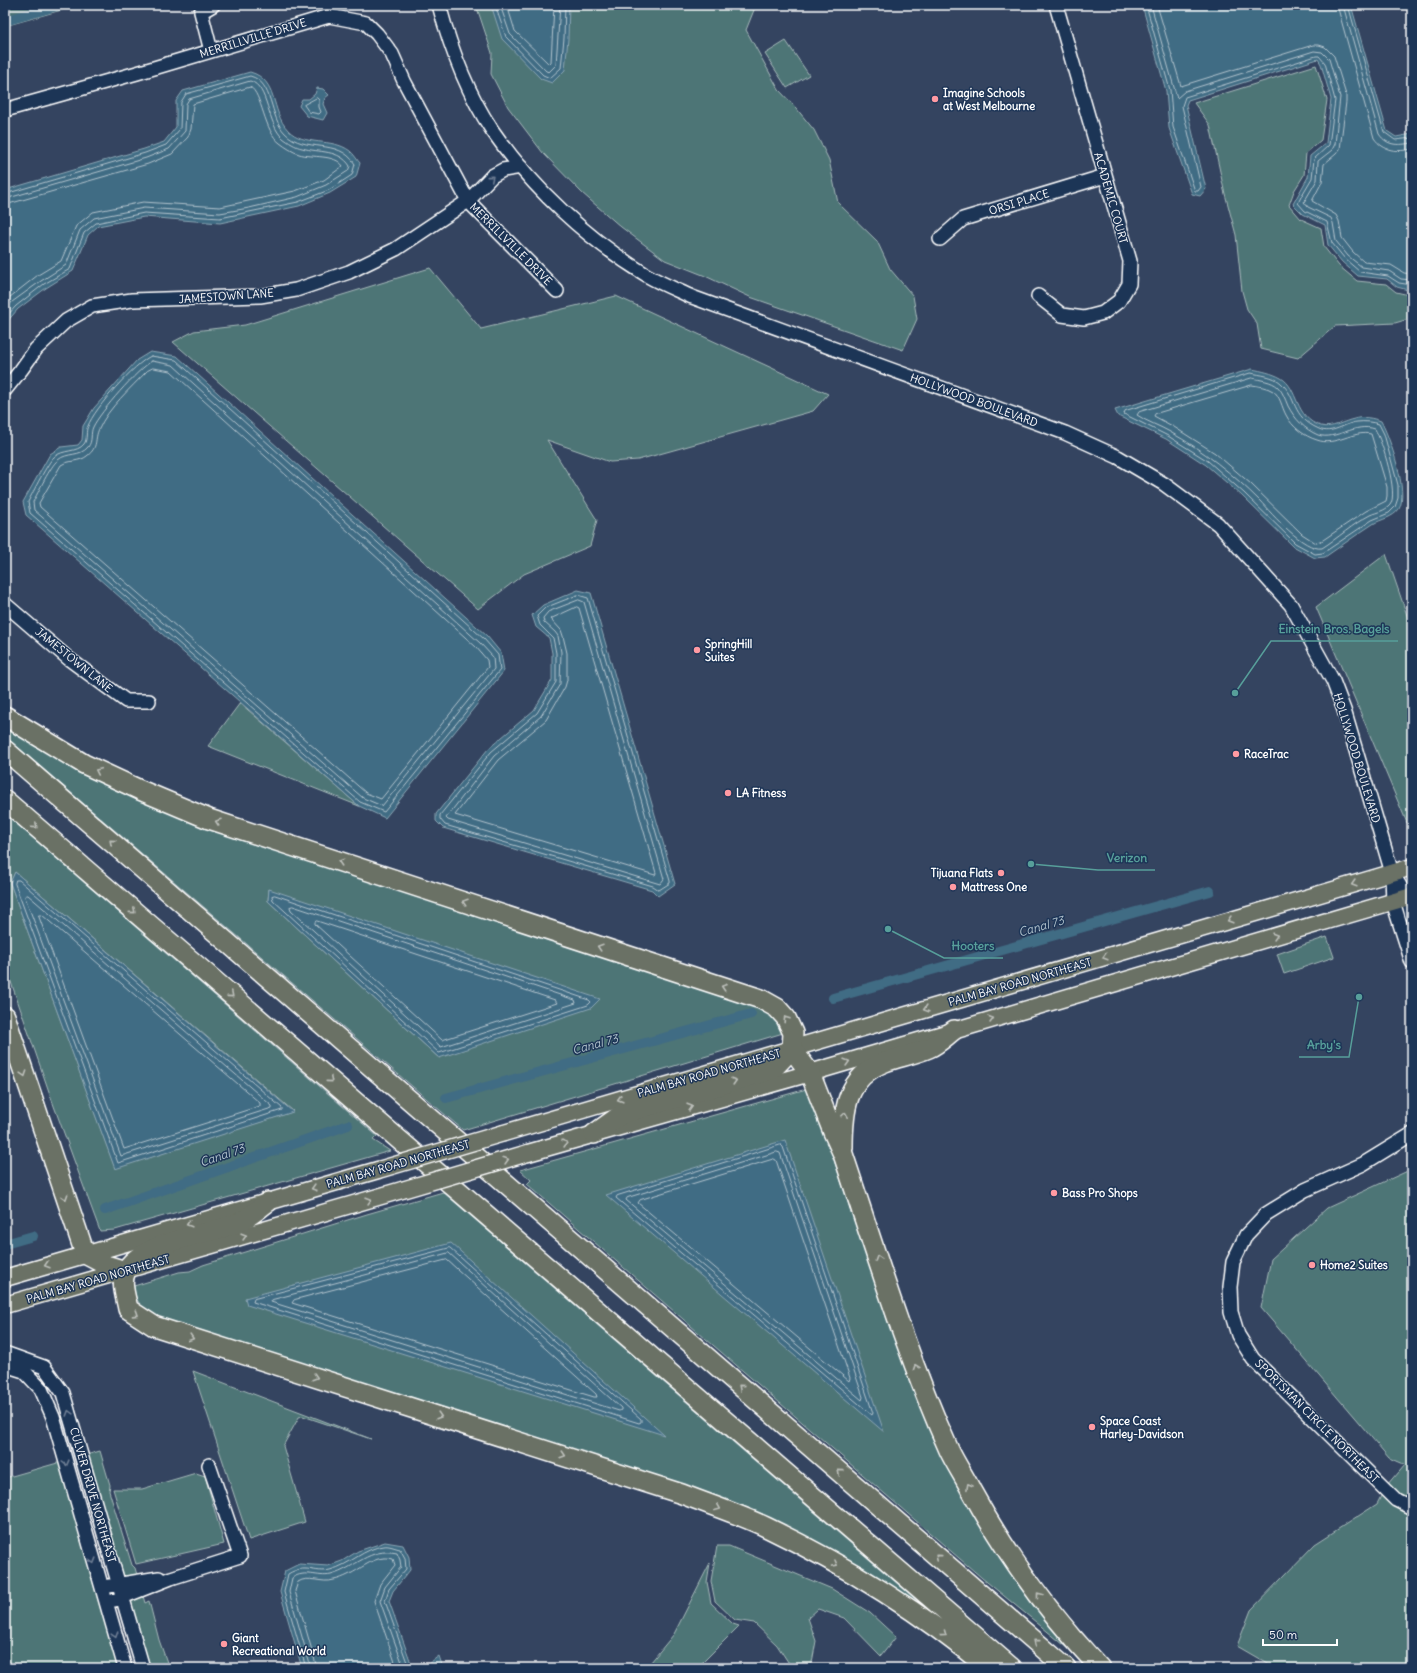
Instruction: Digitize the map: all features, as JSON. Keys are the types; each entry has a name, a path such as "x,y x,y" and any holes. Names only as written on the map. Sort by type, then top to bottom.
{"highway":[{"path":"5,716 84,764 140,790 209,819 761,999 777,1008 786,1018 793,1033 792,1049 772,1070 622,1114 594,1134"},
{"path":"5,750 1066,1668"},
{"path":"5,800 1012,1668"},
{"path":"5,1016 85,1254 106,1265 126,1271"},
{"path":"843,1154 843,1126 846,1102 857,1081 870,1070 884,1062 930,1048 954,1030"},
{"path":"792,1049 810,1073 843,1154 924,1390 950,1451 986,1517 1026,1578 1064,1628 1100,1668"},
{"path":"268,1202 237,1224 153,1248 134,1259 126,1271 123,1284 128,1309 154,1326 674,1491 765,1527 836,1564 910,1609 967,1650 988,1668"}],"main road":[{"name":"PALM BAY ROAD NORTHEAST","path":"5,1278 1412,867"},
{"name":"PALM BAY ROAD NORTHEAST","path":"5,1305 594,1134 810,1073 1404,898"}],"street":[{"path":"211,51 201,12 213,5"},
{"name":"HOLLYWOOD BOULEVARD","path":"439,5 448,38 467,84 491,129 520,167 590,236 648,276 692,297 1065,432 1125,460 1164,484 1218,524 1291,605 1333,681 1344,710 1392,873 1404,898"},
{"name":"ACADEMIC COURT","path":"1038,296 1062,314 1084,318 1103,313 1119,300 1129,284 1130,261 1056,5"},
{"name":"MERRILLVILLE DRIVE","path":"5,110 329,16 366,23 377,34 392,54 468,201 557,291"},
{"name":"JAMESTOWN LANE","path":"5,390 22,370 36,349 66,322 92,306 132,300 260,296 296,290 349,272 396,249 468,201 492,176 503,170 520,167"},
{"name":"ORSI PLACE","path":"940,239 963,219 1105,176"},
{"name":"JAMESTOWN LANE","path":"5,604 69,659 126,701 149,701"},
{"path":"1404,898 1412,915"},
{"path":"1404,898 1412,962"},
{"name":"SPORTSMAN CIRCLE NORTHEAST","path":"1412,1134 1362,1164 1305,1190 1266,1214 1246,1235 1233,1262 1230,1287 1230,1312 1238,1335 1254,1359 1396,1500 1412,1508"},
{"name":"CULVER DRIVE NORTHEAST","path":"5,1353 44,1367 63,1393 142,1668"},
{"name":"CULVER DRIVE NORTHEAST","path":"5,1365 24,1372 41,1389 53,1417 125,1668"},
{"path":"105,1602 122,1599 171,1578 240,1556 209,1465"},
{"path":"101,1588 158,1578 171,1578"}],"green space":[{"path":"5,5 79,5 5,26"},
{"path":"476,5 756,5 746,30 779,90 814,130 829,160 838,203 877,241 890,269 913,296 917,319 903,350 750,297 703,275 665,260 621,227 582,193 543,153 508,107 491,74 492,53"},
{"path":"786,41 809,75 787,88 765,54"},
{"path":"1316,65 1327,100 1321,140 1306,153 1304,175 1294,191 1289,205 1301,219 1321,228 1324,247 1339,266 1357,281 1386,284 1396,292 1409,295 1412,294 1412,318 1395,323 1335,326 1298,358 1261,349 1257,324 1247,309 1242,291 1236,235 1224,190 1210,125 1194,103"},
{"path":"430,268 481,329 616,296 828,394 813,411 638,460 610,462 547,440 597,520 590,546 524,574 478,609 173,342 194,331 245,325"},
{"path":"1386,554 1412,630 1412,821 1407,823 1316,607"},
{"path":"240,703 359,806 208,746"},
{"path":"5,723 61,756 761,1008 776,1019 783,1033 463,1130 5,736","holes":["269,889 439,1058 268,901"]},
{"path":"5,814 377,1136 373,1140 390,1151 115,1230 100,1231 54,1106 11,982 5,973","holes":["15,872 293,1111 115,1168 10,883"]},
{"path":"1327,937 1334,957 1284,974 1277,954"},
{"path":"810,1088 879,1295 895,1319 927,1408 1091,1667 982,1578 527,1184 531,1180 520,1170"},
{"path":"1412,1169 1412,1501 1399,1495 1388,1485 1405,1465 1389,1458 1261,1308 1271,1259 1327,1208"},
{"path":"443,1192 936,1617 823,1551 160,1318 145,1309 139,1303 135,1295 134,1286 179,1272 190,1271 203,1265"},
{"path":"193,1371 371,1439 303,1416 299,1417 283,1446 305,1522 249,1540"},
{"path":"100,1451 110,1485 109,1491 132,1565 135,1568 137,1575 122,1578 86,1455"},
{"path":"61,1462 119,1668 5,1668 5,1478"},
{"path":"196,1473 205,1476 224,1544 136,1564 113,1489 142,1489"},
{"path":"1382,1494 1412,1513 1412,1668 1275,1668 1237,1646 1251,1610 1315,1544 1377,1504"},
{"path":"717,1546 729,1546 832,1589 870,1613 896,1637 881,1656 844,1618 818,1609 808,1618 816,1641 811,1668 792,1668 777,1645 754,1623 735,1620 715,1601 711,1581"},
{"path":"710,1563 707,1582 711,1603 733,1624 739,1626 697,1668 646,1668 674,1634"},
{"path":"143,1596 145,1603 149,1601 159,1640 169,1668 148,1668 128,1602"}],"water":[{"path":"491,5 569,5 565,70 552,83 541,79 502,39"},
{"path":"1142,5 1351,5 1387,131 1396,137 1412,134 1412,289 1408,290 1397,287 1387,279 1358,276 1342,262 1328,245 1325,225 1303,214 1293,204 1308,177 1310,156 1326,143 1331,99 1321,64 1318,59 1188,100 1186,105 1206,189 1200,196 1192,194 1169,128 1166,91"},
{"path":"250,72 259,76 266,82 282,122 288,130 302,138 335,144 350,151 360,163 356,177 330,193 299,206 220,223 144,217 98,226 88,235 73,271 46,288 18,309 5,324 5,190 164,142 176,127 176,101 183,91"},
{"path":"317,88 323,89 329,95 325,98 323,104 327,113 323,120 307,116 299,106 302,99 309,99 315,94"},
{"path":"150,352 177,356 487,636 501,653 504,671 385,818 359,806 26,515 23,502 50,454 61,447 78,445 82,440 83,426 94,408 137,360"},
{"path":"1252,369 1263,371 1281,378 1291,389 1306,417 1312,422 1321,426 1334,426 1350,420 1361,418 1371,418 1381,421 1393,452 1400,478 1402,490 1399,509 1390,516 1373,524 1325,557 1315,558 1293,546 1241,495 1206,465 1166,439 1118,416 1115,410"},
{"path":"578,590 591,593 675,884 658,896 652,890 443,828 436,821 436,814 488,749 534,710 552,680 552,653 549,638 536,627 532,615 543,605"},
{"path":"15,872 293,1112 115,1169 10,883"},
{"path":"269,889 600,999 591,1008 439,1058 268,901"},
{"path":"785,1140 884,1432 606,1195"},
{"path":"451,1243 664,1435 247,1305 245,1298"},
{"path":"385,1542 403,1545 409,1557 410,1570 393,1591 389,1601 412,1666 428,1664 439,1656 443,1668 302,1668 280,1592 285,1571 299,1564 328,1566 342,1561 358,1551"}],"waterway":[{"path":"5,21 60,5"},
{"name":"Canal 73","path":"833,998 1210,891"},
{"name":"Canal 73","path":"446,1098 751,1014"},
{"name":"Canal 73","path":"105,1210 348,1125"},
{"name":"Canal 73","path":"5,1244 33,1236"}],"place":[{"name":"Imagine Schools at West Melbourne","path":"935,99"},
{"name":"SpringHill Suites","path":"697,650"},
{"name":"Einstein Bros. Bagels","path":"1235,693"},
{"name":"RaceTrac","path":"1236,754"},
{"name":"LA Fitness","path":"728,793"},
{"name":"Verizon","path":"1031,864"},
{"name":"Tijuana Flats","path":"1001,873"},
{"name":"Mattress One","path":"953,887"},
{"name":"Hooters","path":"888,929"},
{"name":"Arby's","path":"1359,997"},
{"name":"Bass Pro Shops","path":"1054,1193"},
{"name":"Home2 Suites","path":"1312,1265"},
{"name":"Space Coast Harley-Davidson","path":"1092,1427"},
{"name":"Giant Recreational World","path":"224,1644"}]}
